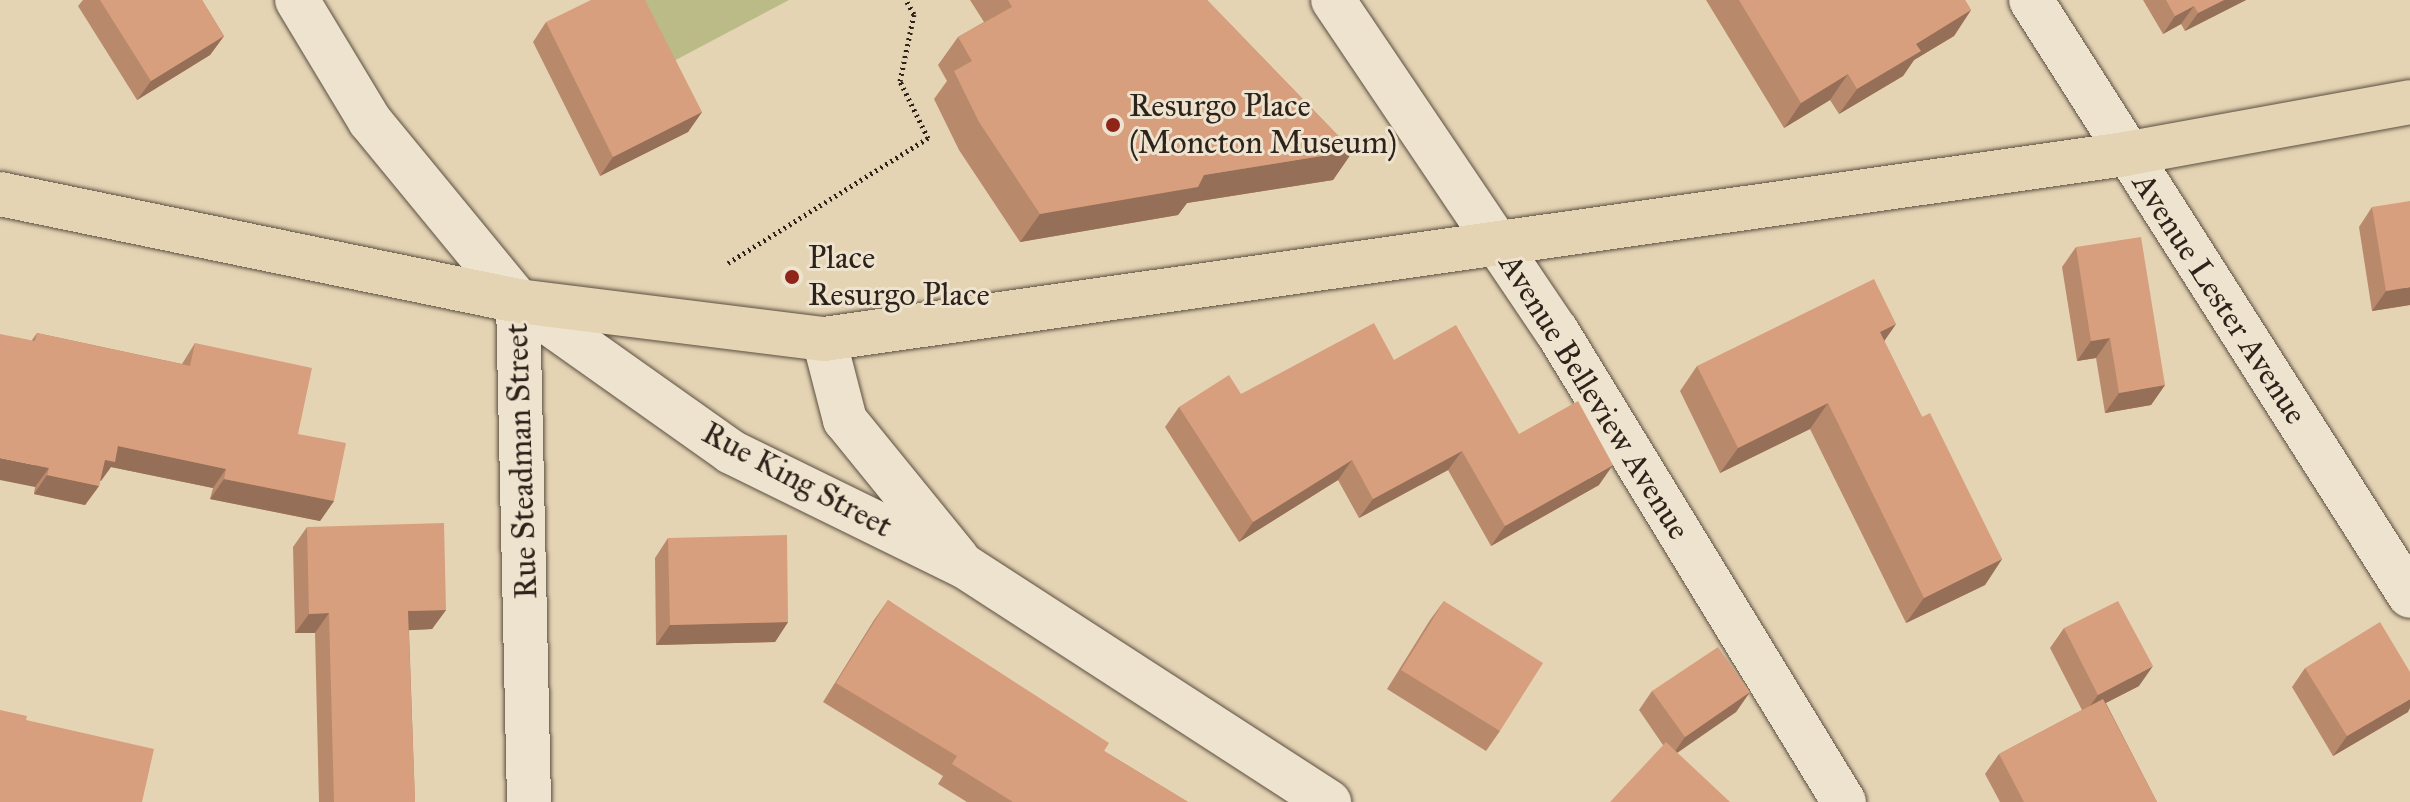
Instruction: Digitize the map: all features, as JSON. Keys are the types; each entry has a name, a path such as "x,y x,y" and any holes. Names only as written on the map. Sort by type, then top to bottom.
{"main road":[{"path":"0,194 518,301 824,339 2125,154 2410,102"}],"street":[{"name":"Rue Steadman Street","path":"297,0 370,121 518,301 529,802"},
{"name":"Avenue Belleview Avenue","path":"1333,0 1556,330 1844,802"},
{"name":"Avenue Lester Avenue","path":"2031,0 2125,154 2410,596"},
{"name":"Rue King Street","path":"518,301 731,452 964,566 1329,802"},
{"name":"Rue King Street","path":"824,339 845,420 964,566"}],"path":[{"path":"728,263 928,138 900,81 914,14 906,0"}],"green space":[{"path":"632,0 789,0 670,63"}],"building":[{"path":"100,0 202,0 224,36 151,81"},
{"path":"591,0 645,0 702,112 613,157 546,22"},
{"name":"Resurgo Place (Moncton Museum)","path":"1008,0 1207,0 1353,151 1204,175 1198,187 1040,214 979,122 954,71 972,61 958,37 1012,7"},
{"path":"1739,0 1965,0 1971,10 1916,44 1921,51 1857,89 1848,74 1801,103"},
{"path":"2166,0 2224,0 2198,13 2194,6 2175,16"},
{"path":"2410,201 2410,287 2386,291 2372,207"},
{"path":"2141,237 2165,385 2119,393 2110,338 2091,341 2076,247"},
{"path":"1874,279 1896,324 1880,332 1922,417 1930,413 2002,559 1924,598 1828,403 1738,448 1697,366"},
{"path":"1374,323 1394,360 1456,325 1519,434 1578,401 1613,465 1505,526 1462,451 1373,499 1352,460 1253,522 1179,407 1229,375 1241,394"},
{"path":"37,333 190,366 195,343 312,368 298,434 346,443 334,501 224,479 226,469 118,446 115,462 105,460 99,486 47,475 49,468 0,458 0,334 35,341"},
{"path":"444,523 446,610 408,611 415,802 334,802 329,613 309,614 307,527"},
{"path":"787,535 788,622 670,625 668,538"},
{"path":"888,600 1109,743 1104,751 1188,802 1013,802 952,764 957,756 836,683"},
{"path":"1444,601 1543,663 1500,731 1401,670"},
{"path":"2118,601 2153,666 2098,695 2064,628"},
{"path":"2380,622 2410,672 2410,699 2347,736 2305,668"},
{"path":"1718,647 1750,692 1685,737 1652,691"},
{"path":"2103,699 2157,802 2024,802 1999,754"},
{"path":"0,710 27,716 26,720 154,749 142,802 0,802"},
{"path":"1666,742 1730,802 1610,802"}],"place":[{"name":"Resurgo Place (Moncton Museum)","path":"1113,125"},
{"name":"Place Resurgo Place","path":"792,277"}]}
